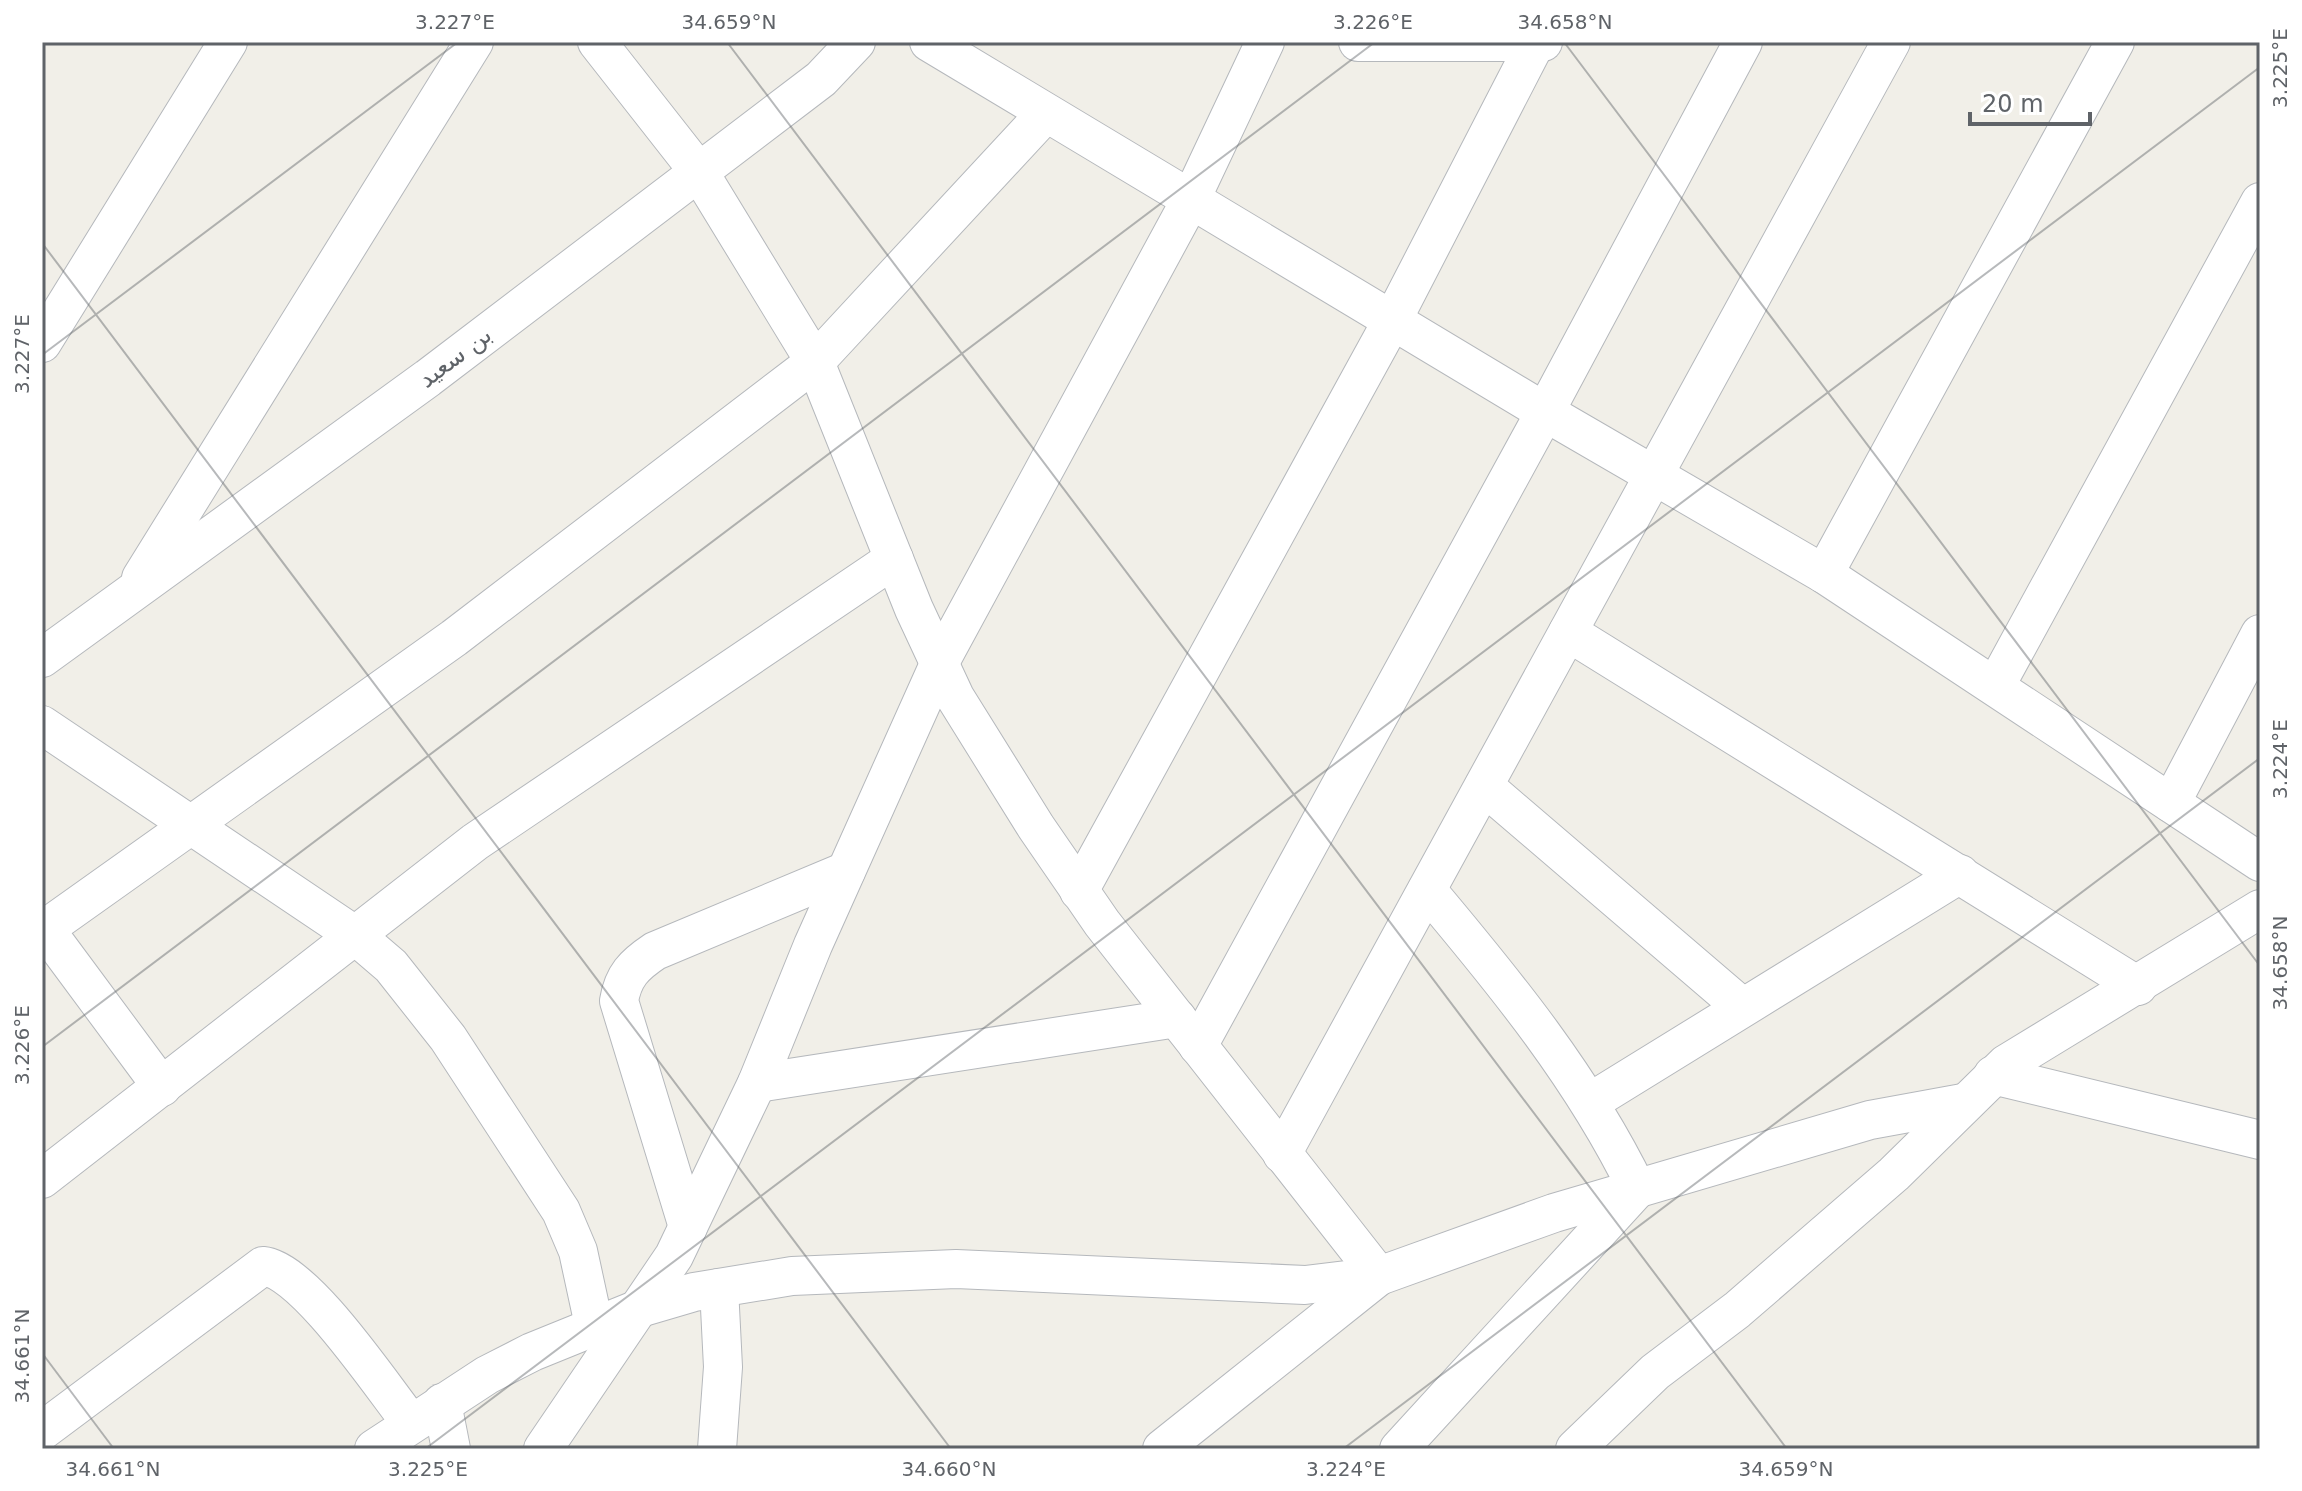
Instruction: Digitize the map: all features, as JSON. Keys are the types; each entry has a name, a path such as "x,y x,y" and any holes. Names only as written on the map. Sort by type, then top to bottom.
{"street":[{"path":"42,343 228,42"},
{"path":"131,594 474,42"},
{"path":"597,42 699,172 815,362 894,559 955,697 1079,891 1379,1276"},
{"name":"بن سعيد","path":"42,658 428,378 821,79 856,42"},
{"path":"929,42 1654,477 1824,574 2260,862"},
{"path":"543,1449 643,1307 688,1227 757,1083 846,871 940,662 1190,201 1265,42"},
{"path":"1358,42 1543,42"},
{"path":"1079,891 1392,321 1536,42"},
{"path":"1187,1032 1545,412 1743,42"},
{"path":"1282,1154 1891,42"},
{"path":"1824,574 2115,42"},
{"path":"162,1087 43,928 454,638 815,362 1045,114"},
{"path":"1996,685 2260,202"},
{"path":"42,1179 475,842 894,559"},
{"path":"1568,632 2138,986"},
{"path":"2171,803 2260,634"},
{"path":"42,725 356,936 391,966 448,1038 561,1211 578,1251 594,1325"},
{"path":"1484,786 1742,1007"},
{"path":"688,1227 619,1001 622,983 634,965 655,951 846,871"},
{"path":"1592,1101 1960,874"},
{"path":"1427,890 1488,962 1592,1101 1637,1189"},
{"path":"1575,1449 1655,1372 1737,1310 1894,1174 1993,1075 2260,909"},
{"path":"757,1083 1187,1032"},
{"path":"1993,1075 2260,1140"},
{"path":"374,1449 498,1369 594,1325 643,1307 719,1288 792,1276 956,1269 1305,1285 1379,1276 1554,1213 1870,1120 1963,1103"},
{"path":"1399,1449 1637,1189"},
{"path":"42,1431 263,1266 283,1272 313,1299 426,1413 451,1449"},
{"path":"1162,1449 1379,1276"},
{"path":"717,1449 723,1367 719,1288"}]}
